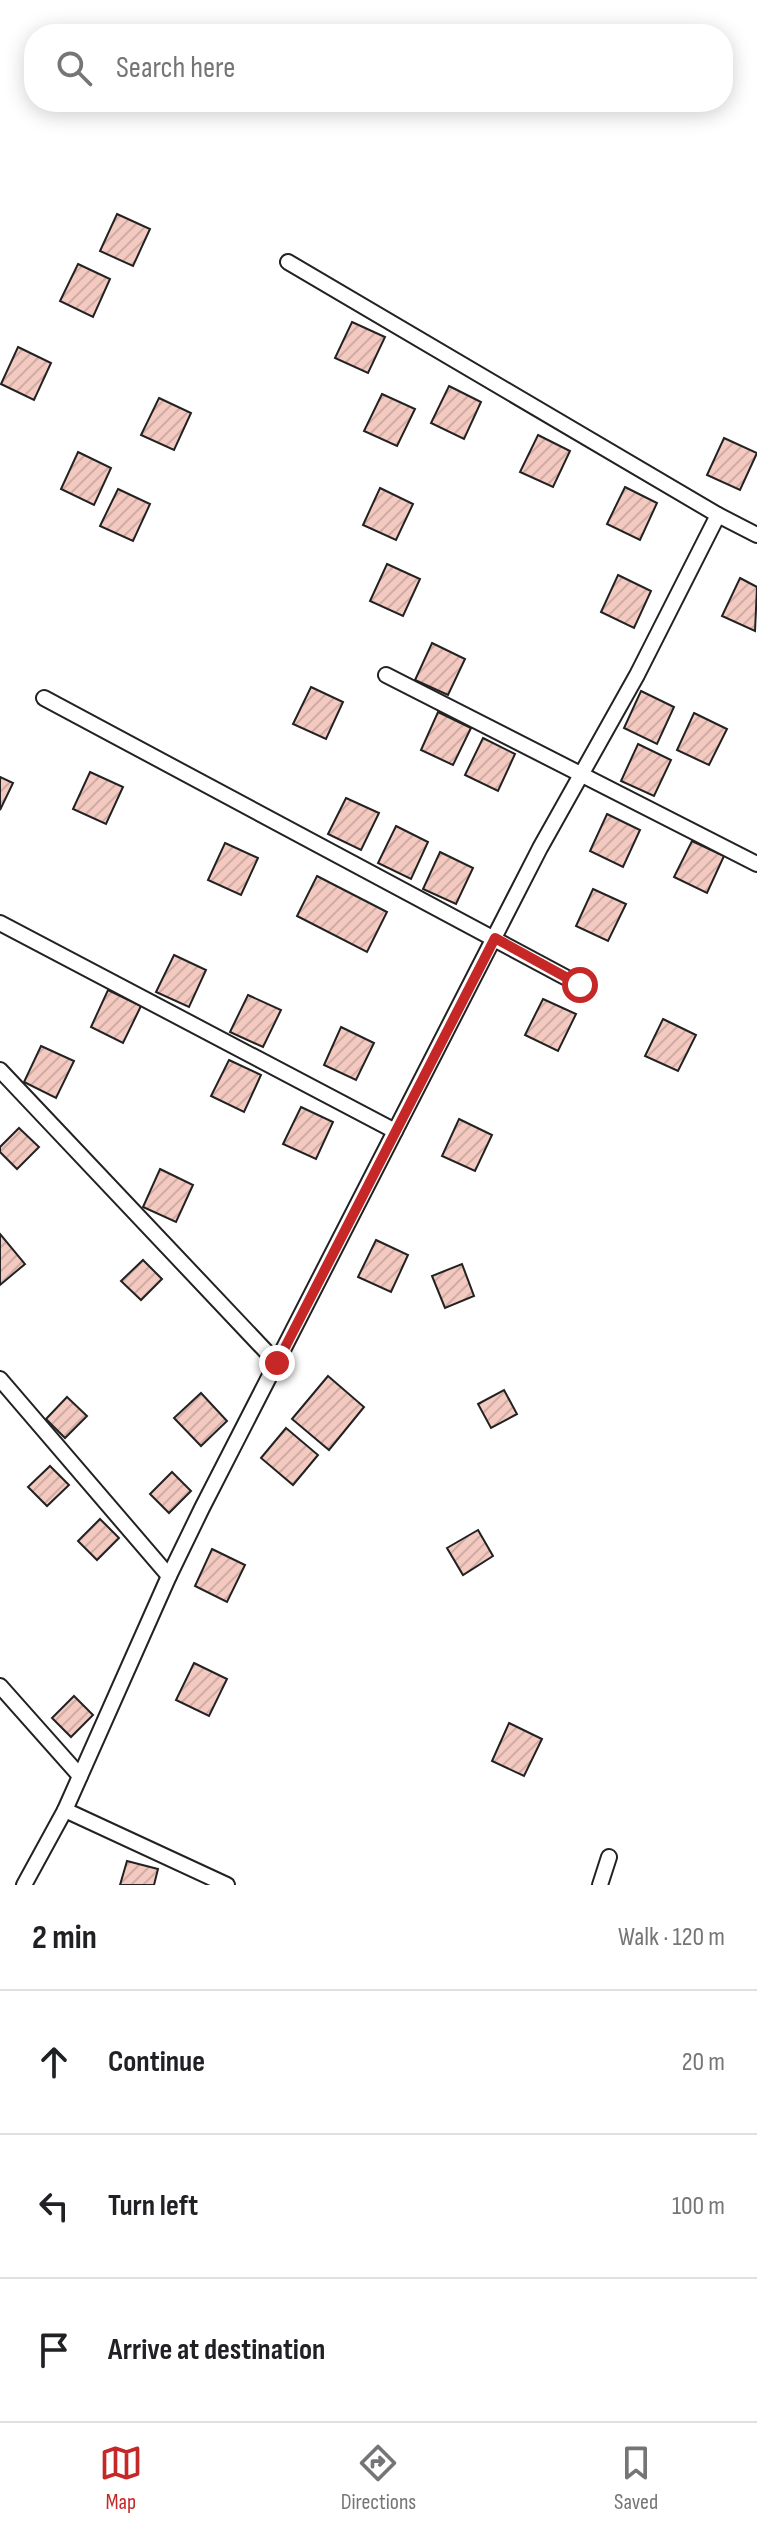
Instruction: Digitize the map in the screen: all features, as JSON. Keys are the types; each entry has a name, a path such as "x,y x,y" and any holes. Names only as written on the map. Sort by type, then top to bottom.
{"lane":[{"path":"288,262 757,535"},
{"path":"24,1885 65,1810 169,1576 395,1131 637,675 718,515"},
{"path":"386,675 757,864"},
{"path":"44,698 580,985"},
{"path":"0,923 395,1131"},
{"path":"0,1070 277,1363"},
{"path":"0,1379 169,1576"},
{"path":"0,1686 80,1776"},
{"path":"65,1810 227,1885"},
{"path":"600,1885 609,1857"}],"building":[{"path":"117,214 150,229 133,266 100,251"},
{"path":"78,264 110,279 93,317 60,301"},
{"path":"352,322 385,337 368,373 335,358"},
{"path":"18,347 51,363 34,400 1,384"},
{"path":"449,386 481,402 464,439 431,423"},
{"path":"382,394 415,409 397,446 364,431"},
{"path":"159,398 191,413 174,450 141,435"},
{"path":"538,435 570,451 553,487 520,472"},
{"path":"724,438 757,453 740,490 707,475"},
{"path":"78,452 111,468 94,505 61,489"},
{"path":"625,487 657,503 640,540 607,524"},
{"path":"380,488 413,504 396,540 363,525"},
{"path":"118,489 150,504 133,541 100,526"},
{"path":"387,564 420,579 403,616 370,601"},
{"path":"618,575 651,591 634,628 601,612"},
{"path":"740,578 757,587 755,631 722,616"},
{"path":"432,643 465,659 448,695 415,680"},
{"path":"311,687 343,702 326,739 293,724"},
{"path":"641,691 674,707 657,744 624,728"},
{"path":"438,712 471,728 453,765 421,750"},
{"path":"694,713 727,729 709,765 677,750"},
{"path":"483,738 515,754 498,791 465,775"},
{"path":"638,744 671,760 654,796 621,781"},
{"path":"90,772 123,787 106,824 73,809"},
{"path":"0,777 13,783 0,810"},
{"path":"346,798 379,813 361,850 328,834"},
{"path":"607,814 640,830 623,867 590,851"},
{"path":"396,826 428,842 411,879 378,863"},
{"path":"692,841 724,856 707,893 674,877"},
{"path":"225,843 258,858 241,895 208,880"},
{"path":"440,852 473,868 456,904 423,889"},
{"path":"317,876 387,912 367,952 297,916"},
{"path":"593,889 626,904 608,941 576,926"},
{"path":"174,955 206,970 189,1007 156,992"},
{"path":"108,990 141,1006 123,1043 91,1027"},
{"path":"248,995 281,1010 263,1047 230,1032"},
{"path":"543,999 576,1014 558,1051 525,1035"},
{"path":"663,1019 696,1035 678,1071 645,1056"},
{"path":"341,1027 374,1043 356,1080 324,1065"},
{"path":"41,1046 74,1061 56,1098 24,1082"},
{"path":"229,1060 261,1075 244,1112 211,1096"},
{"path":"301,1107 333,1122 316,1159 283,1144"},
{"path":"459,1119 492,1135 475,1171 442,1156"},
{"path":"19,1128 39,1147 17,1169 0,1152 0,1147"},
{"path":"160,1169 193,1185 176,1222 143,1207"},
{"path":"0,1234 25,1264 0,1285"},
{"path":"376,1240 408,1255 391,1292 358,1277"},
{"path":"143,1260 162,1279 141,1300 121,1281"},
{"path":"462,1264 474,1296 445,1308 432,1276"},
{"path":"328,1376 364,1407 329,1450 292,1419"},
{"path":"504,1390 517,1414 491,1428 478,1404"},
{"path":"201,1393 227,1421 201,1446 174,1418"},
{"path":"67,1397 87,1416 65,1438 46,1419"},
{"path":"286,1428 318,1455 293,1485 261,1458"},
{"path":"50,1466 69,1485 47,1506 28,1487"},
{"path":"172,1472 191,1491 169,1513 150,1494"},
{"path":"100,1519 119,1538 97,1560 78,1541"},
{"path":"478,1530 493,1556 463,1575 447,1548"},
{"path":"212,1549 245,1565 227,1602 195,1586"},
{"path":"194,1663 227,1679 209,1716 176,1700"},
{"path":"74,1696 93,1715 71,1737 52,1718"},
{"path":"509,1723 542,1739 524,1776 492,1761"},
{"path":"127,1861 158,1869 154,1885 120,1885"}],"route":[{"path":"277,1363 495,938 580,985"}]}
